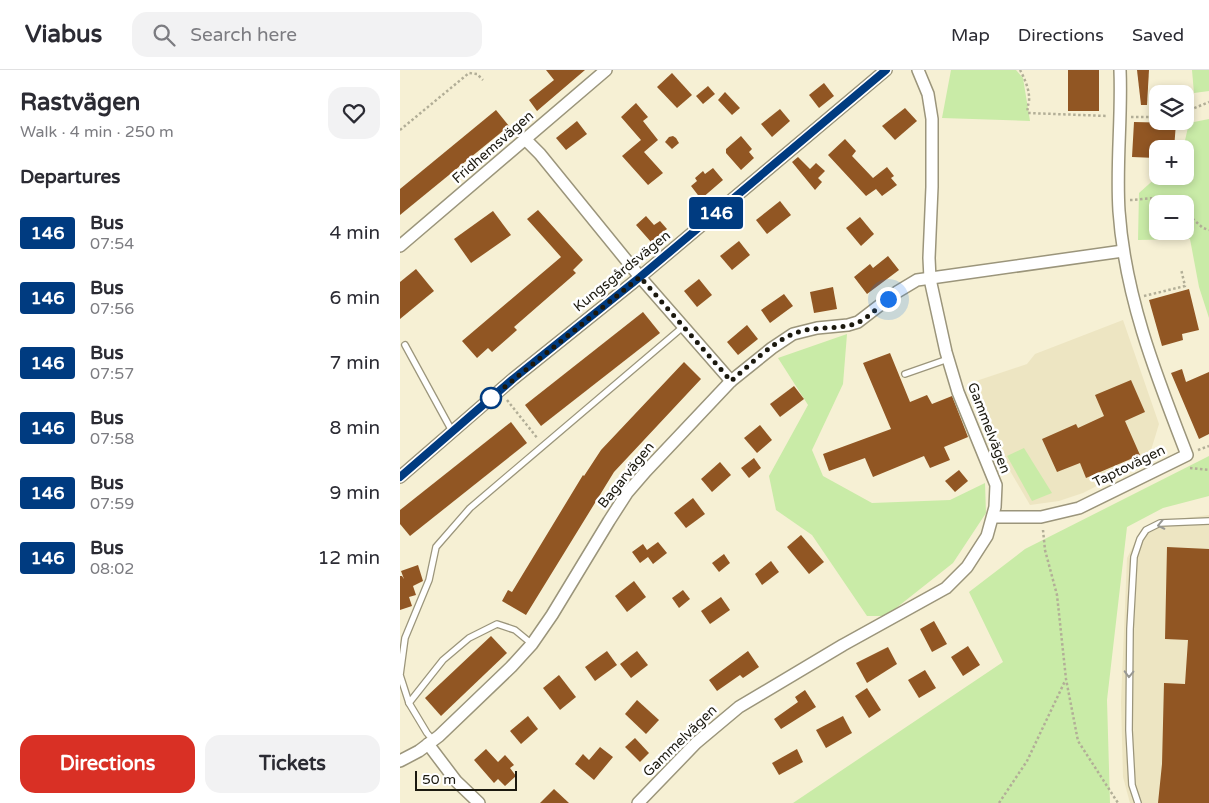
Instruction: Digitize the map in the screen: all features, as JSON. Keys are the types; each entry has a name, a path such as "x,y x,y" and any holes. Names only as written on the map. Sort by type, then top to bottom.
{"street":[{"name":"Fridhemsvägen","path":"400,246 606,70"},
{"name":"Kungsgårdsvägen","path":"400,477 513,379 640,277 886,70"},
{"name":"Gammelvägen","path":"638,803 696,743 739,707 843,645 946,588 967,567 986,540 993,516 996,485 958,392 948,359 930,278 933,132 931,107 918,70"},
{"name":"Taptovägen","path":"993,516 1041,517 1079,508 1187,454 1142,334 1123,251 1117,172 1120,70"},
{"path":"526,140 540,154 640,277 731,381"},
{"path":"930,278 1123,251"},
{"name":"Bagarvägen","path":"400,761 419,751 430,742 511,667 532,644 627,493 731,381 772,348 793,334 817,328 848,326 858,322 909,284 917,280 930,278"},
{"path":"430,742 456,781 479,803"}],"lane":[{"path":"430,742 427,733 408,703 400,675 405,638 429,580 436,547 470,508 684,326"},
{"path":"405,345 452,431"},
{"path":"905,374 948,359"},
{"path":"1138,803 1132,785 1129,730 1130,629 1134,557 1140,539 1146,530 1160,523 1209,521"},
{"path":"408,703 443,660 469,638 497,624 515,630 532,644"}],"path":[{"path":"1020,70 1027,84 1028,113 1149,117"},
{"path":"400,130 465,76 477,74 483,80"},
{"path":"1194,108 1209,102"},
{"path":"1119,200 1149,198"},
{"path":"1194,220 1209,230"},
{"path":"1133,299 1185,286 1181,269"},
{"path":"505,399 543,446"},
{"path":"1041,517 1045,550 1057,595 1066,679 1078,741 1118,803"},
{"path":"998,803 1027,761 1066,679"}],"shaded area":[{"path":"1123,320 1159,424 1148,460 1083,493 1059,501 1030,505 992,440 970,383 1027,364 1035,354"},
{"path":"1209,515 1209,803 1130,803 1123,777 1121,702 1127,558 1144,529 1162,521"}],"green space":[{"path":"951,70 1016,70 1023,78 1030,121 942,118"},
{"path":"1192,70 1209,70 1209,91 1194,93"},
{"path":"1209,119 1209,318 1199,287 1190,240 1194,240 1194,195 1149,195 1149,240 1138,240 1139,193 1149,184 1194,185 1194,140 1185,140 1187,130 1194,130 1194,122"},
{"path":"847,334 843,384 812,450 823,476 872,503 950,500 985,483 986,513 953,563 886,616 867,616 812,535 776,510 769,476 808,405 778,358"},
{"path":"1024,448 1052,493 1032,501 1007,456"},
{"path":"1209,456 1209,496 1163,508 1127,527 1107,700 1110,803 793,803 1003,662 969,592 1025,549"}],"building":[{"path":"546,70 585,70 537,111 529,100 554,80"},
{"path":"1068,70 1099,70 1099,111 1068,111"},
{"path":"1137,70 1149,70 1147,105 1141,105"},
{"path":"672,73 692,95 677,108 657,87"},
{"path":"824,83 834,96 819,108 809,95"},
{"path":"708,86 715,94 703,104 696,96"},
{"path":"725,92 740,108 732,115 718,100"},
{"path":"636,103 648,117 643,121 658,140 644,152 663,173 648,185 622,156 641,140 621,117"},
{"path":"905,108 917,121 895,140 882,126"},
{"path":"780,109 790,121 772,137 761,124"},
{"path":"496,110 509,126 400,215 400,189"},
{"path":"577,121 587,134 566,150 556,138"},
{"path":"1134,122 1149,122 1149,130 1175,130 1175,140 1149,140 1149,158 1132,157"},
{"path":"673,136 679,143 672,149 665,142 669,137"},
{"path":"741,136 752,149 749,152 754,158 741,170 726,153 726,149"},
{"path":"845,139 856,151 852,156 873,178 887,167 894,176 891,178 897,185 882,196 876,189 866,196 828,155"},
{"path":"798,157 810,169 816,163 825,171 818,178 822,182 815,190 792,162"},
{"path":"713,168 723,180 701,199 691,186 697,181 695,178 703,171 705,174"},
{"path":"780,201 791,215 767,234 756,220"},
{"path":"538,210 583,260 573,270 576,273 514,327 517,330 492,352 488,348 477,358 462,341 561,257 527,219"},
{"path":"493,211 511,235 471,263 454,239"},
{"path":"646,216 654,225 660,221 667,229 651,242 636,225"},
{"path":"860,217 874,234 861,246 846,228"},
{"path":"739,241 750,255 732,270 720,256"},
{"path":"888,256 899,270 867,294 854,277 870,264 873,268"},
{"path":"416,269 434,291 400,319 400,282"},
{"path":"699,279 712,295 697,307 684,291"},
{"path":"833,287 837,309 814,313 810,292"},
{"path":"1189,289 1199,330 1182,334 1183,340 1162,346 1149,300"},
{"path":"784,294 793,306 770,323 761,310"},
{"path":"643,312 660,333 541,426 525,405"},
{"path":"747,325 758,339 738,355 727,342"},
{"path":"890,353 910,402 927,395 932,404 952,396 968,437 944,447 950,460 930,468 924,456 873,477 865,458 829,471 823,454 891,429 863,363"},
{"path":"684,362 701,379 614,472 526,615 502,601 508,590 512,592 583,475 601,450"},
{"path":"1182,369 1186,382 1209,372 1209,434 1199,439 1171,373"},
{"path":"1131,380 1145,412 1125,421 1140,455 1086,478 1080,463 1057,472 1042,439 1076,424 1078,428 1104,416 1095,395"},
{"path":"794,386 804,399 780,417 770,404"},
{"path":"511,422 527,443 410,536 400,524 400,510"},
{"path":"760,425 772,440 757,453 744,438"},
{"path":"754,458 761,468 749,478 741,468"},
{"path":"720,462 731,475 712,492 701,479"},
{"path":"959,470 968,481 955,492 945,481"},
{"path":"693,498 705,514 686,528 674,513"},
{"path":"801,535 824,562 809,574 787,547"},
{"path":"658,542 667,553 653,564 648,557 640,563 632,552 643,544 647,550"},
{"path":"1167,547 1209,549 1209,803 1158,803 1162,764 1164,683 1185,684 1188,640 1165,639"},
{"path":"724,554 730,563 719,572 712,563"},
{"path":"771,561 779,572 762,585 755,574"},
{"path":"418,565 423,581 413,586 416,595 409,597 412,606 400,610 400,576 404,579 401,571"},
{"path":"634,581 646,597 627,612 615,596"},
{"path":"683,590 690,599 679,608 672,598"},
{"path":"721,597 730,610 710,624 701,611"},
{"path":"934,621 947,644 932,652 920,629"},
{"path":"491,636 507,653 441,716 425,698"},
{"path":"968,646 980,665 963,676 951,657"},
{"path":"888,647 897,664 867,683 856,663"},
{"path":"607,651 617,665 595,681 585,667"},
{"path":"637,651 648,665 631,678 620,664"},
{"path":"748,651 759,667 743,678 740,675 717,691 709,680"},
{"path":"925,670 936,688 919,698 908,680"},
{"path":"559,675 576,697 560,710 543,688"},
{"path":"867,688 881,710 869,718 855,696"},
{"path":"805,690 816,707 781,729 774,719 798,702 795,697"},
{"path":"637,700 659,720 646,734 625,714"},
{"path":"528,716 538,729 521,744 510,731"},
{"path":"843,716 852,733 826,748 816,730"},
{"path":"635,738 649,753 640,762 625,747"},
{"path":"600,747 613,757 594,780 575,764 583,754 589,760"},
{"path":"486,749 498,762 505,755 514,765 510,768 516,776 505,786 498,779 494,783 474,760"},
{"path":"797,749 803,762 779,775 772,763"},
{"path":"554,789 569,803 540,803"}],"bus line":[{"name":"146","path":"400,477 513,379 640,277 886,70"}],"route":[{"path":"491,398 640,277 731,381 785,338 800,331 848,326 864,318 888,299"}]}
